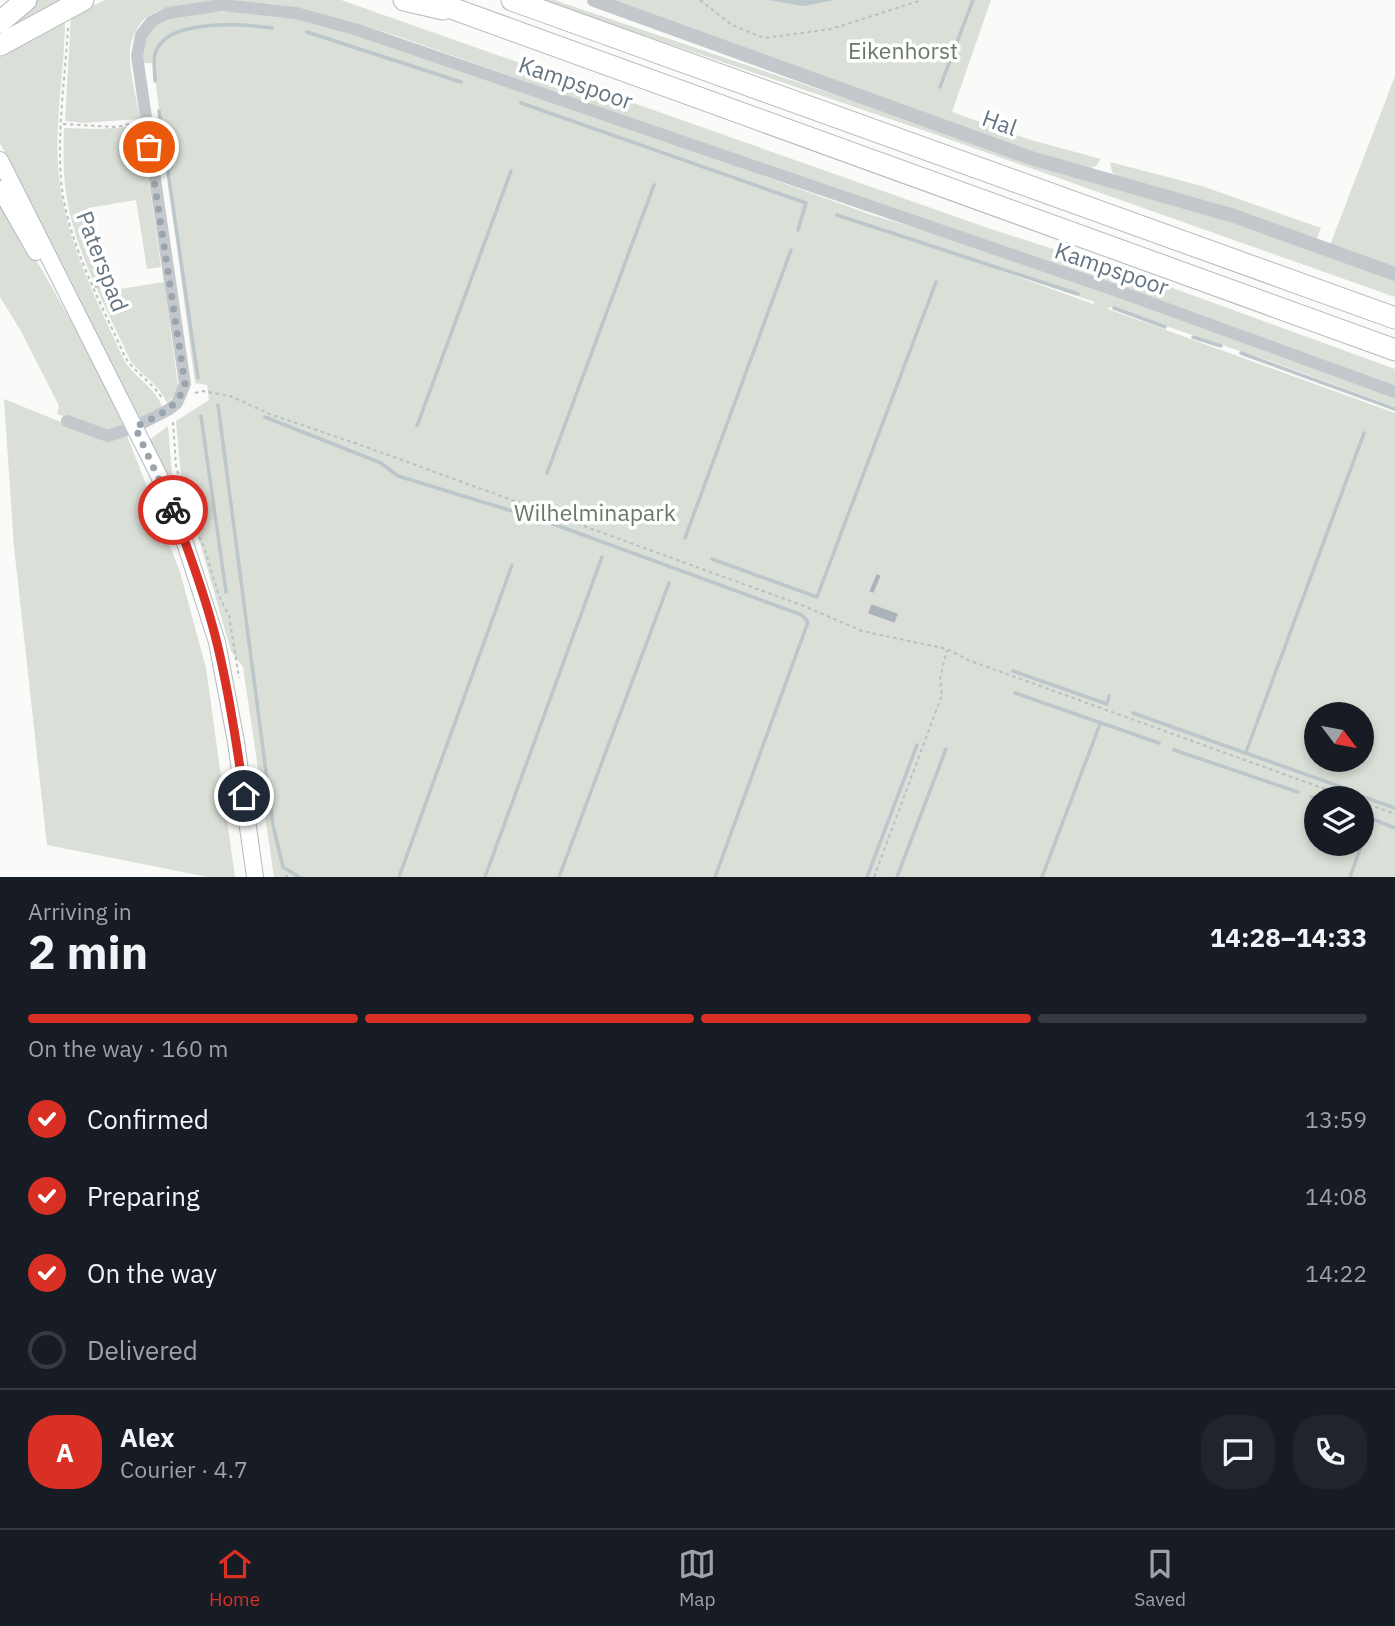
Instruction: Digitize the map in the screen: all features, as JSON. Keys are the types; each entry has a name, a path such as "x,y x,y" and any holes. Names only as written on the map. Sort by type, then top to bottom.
{"highway":[{"path":"0,22 26,0"},
{"path":"0,45 83,0"},
{"path":"404,0 478,18"},
{"path":"429,0 1395,350"},
{"path":"512,0 1395,318"}],"main road":[{"path":"0,160 135,427 174,512 199,582 217,642 236,742 255,877"},
{"path":"0,189 50,276 75,309"}],"street":[{"name":"Hal","path":"594,0 1041,161 1234,216 1395,274"},
{"name":"Kampspoor","path":"182,395 185,384 137,56 141,35 152,21 168,13 222,5 296,13 358,30 1126,294 1395,392"},
{"path":"67,421 108,436 135,427 168,410 182,395"}],"path":[{"path":"700,0 732,25 764,38 831,29 922,0"},
{"name":"Paterspad","path":"68,21 61,149 63,194 75,242 125,357 132,368 154,386 168,410"},
{"path":"62,124 116,127 146,121"},
{"path":"94,288 114,281"},
{"path":"182,395 203,391 230,396 272,415 791,601 862,631 947,649 968,660 1317,786"},
{"path":"874,877 942,695 940,679 947,649"},
{"path":"1374,806 1395,814"}],"green space":[{"path":"37,0 67,0 0,37 0,30 29,11"},
{"path":"105,0 341,0 985,227 1167,286 1395,369 1395,386 394,35 297,10 223,3 186,5 157,11 136,30 130,48 140,119 83,123 65,121 71,16"},
{"path":"540,0 554,0 939,130 1217,217 1395,280 1395,297 937,135"},
{"name":"Eikenhorst","path":"612,0 991,0 952,112 1031,140 1101,159 1096,166 1088,169 1016,148"},
{"name":"Wilhelminapark","path":"208,12 269,13 325,24 569,106 872,215 976,246 1395,393 1395,407 1273,362 1109,307 1108,309 1395,413 1395,877 274,877 243,667 231,651 181,477 176,421 209,400 207,385 195,383 153,63 142,63 145,38 156,24 179,15","holes":["986,265 1095,302 1093,304"]},
{"path":"65,19 58,128 61,191 82,266 125,362 155,394 162,406 139,422 0,143 0,53"},
{"path":"1395,76 1395,268 1330,245"},
{"path":"141,126 161,267 147,269 136,200 88,208 101,292 164,282 178,386 167,403 159,390 130,360 105,307 75,233 65,182 64,128"},
{"path":"1110,162 1202,186 1321,228 1316,240 1119,177 1112,172"},
{"path":"0,200 65,310 123,425 106,432 57,414 59,406 21,331 0,297"},
{"path":"4,399 98,437 126,433 180,572 206,668 235,877 208,877 47,845 14,547"},
{"path":"168,426 174,500 148,441"}],"shaded area":[{"path":"768,0 835,0 803,6"}],"building":[{"path":"876,573 882,575 874,594 868,592"},
{"path":"871,603 899,613 895,624 867,614"}],"waterway":[{"path":"940,87 973,0"},
{"path":"155,81 155,54 161,42 173,34 206,26 243,25 272,28"},
{"path":"307,32 461,82"},
{"path":"521,103 806,203 798,230"},
{"path":"159,111 198,378"},
{"path":"417,426 511,171"},
{"path":"547,473 654,185"},
{"path":"837,215 1078,294"},
{"path":"685,538 791,250"},
{"path":"712,559 817,597 936,282"},
{"path":"1114,308 1165,327"},
{"path":"1193,337 1221,346"},
{"path":"1241,353 1395,409"},
{"path":"218,405 273,825 283,867 299,877"},
{"path":"201,416 226,592"},
{"path":"265,417 381,463 398,476 512,511"},
{"path":"1246,752 1364,433"},
{"path":"537,518 802,615 808,622 715,877"},
{"path":"485,877 602,557"},
{"path":"399,877 512,565"},
{"path":"559,877 669,583"},
{"path":"1013,671 1107,704 1109,696"},
{"path":"1015,693 1159,743"},
{"path":"1133,713 1339,786"},
{"path":"1042,877 1100,724"},
{"path":"867,877 917,745"},
{"path":"897,877 946,749"},
{"path":"1174,750 1298,792"},
{"path":"1374,801 1395,808"},
{"path":"1374,820 1395,828"},
{"path":"1350,877 1358,856"}],"way so far":[{"path":"149,147 185,384 177,403 135,427 173,510"}],"route":[{"path":"173,510 217,642 244,796"}]}
